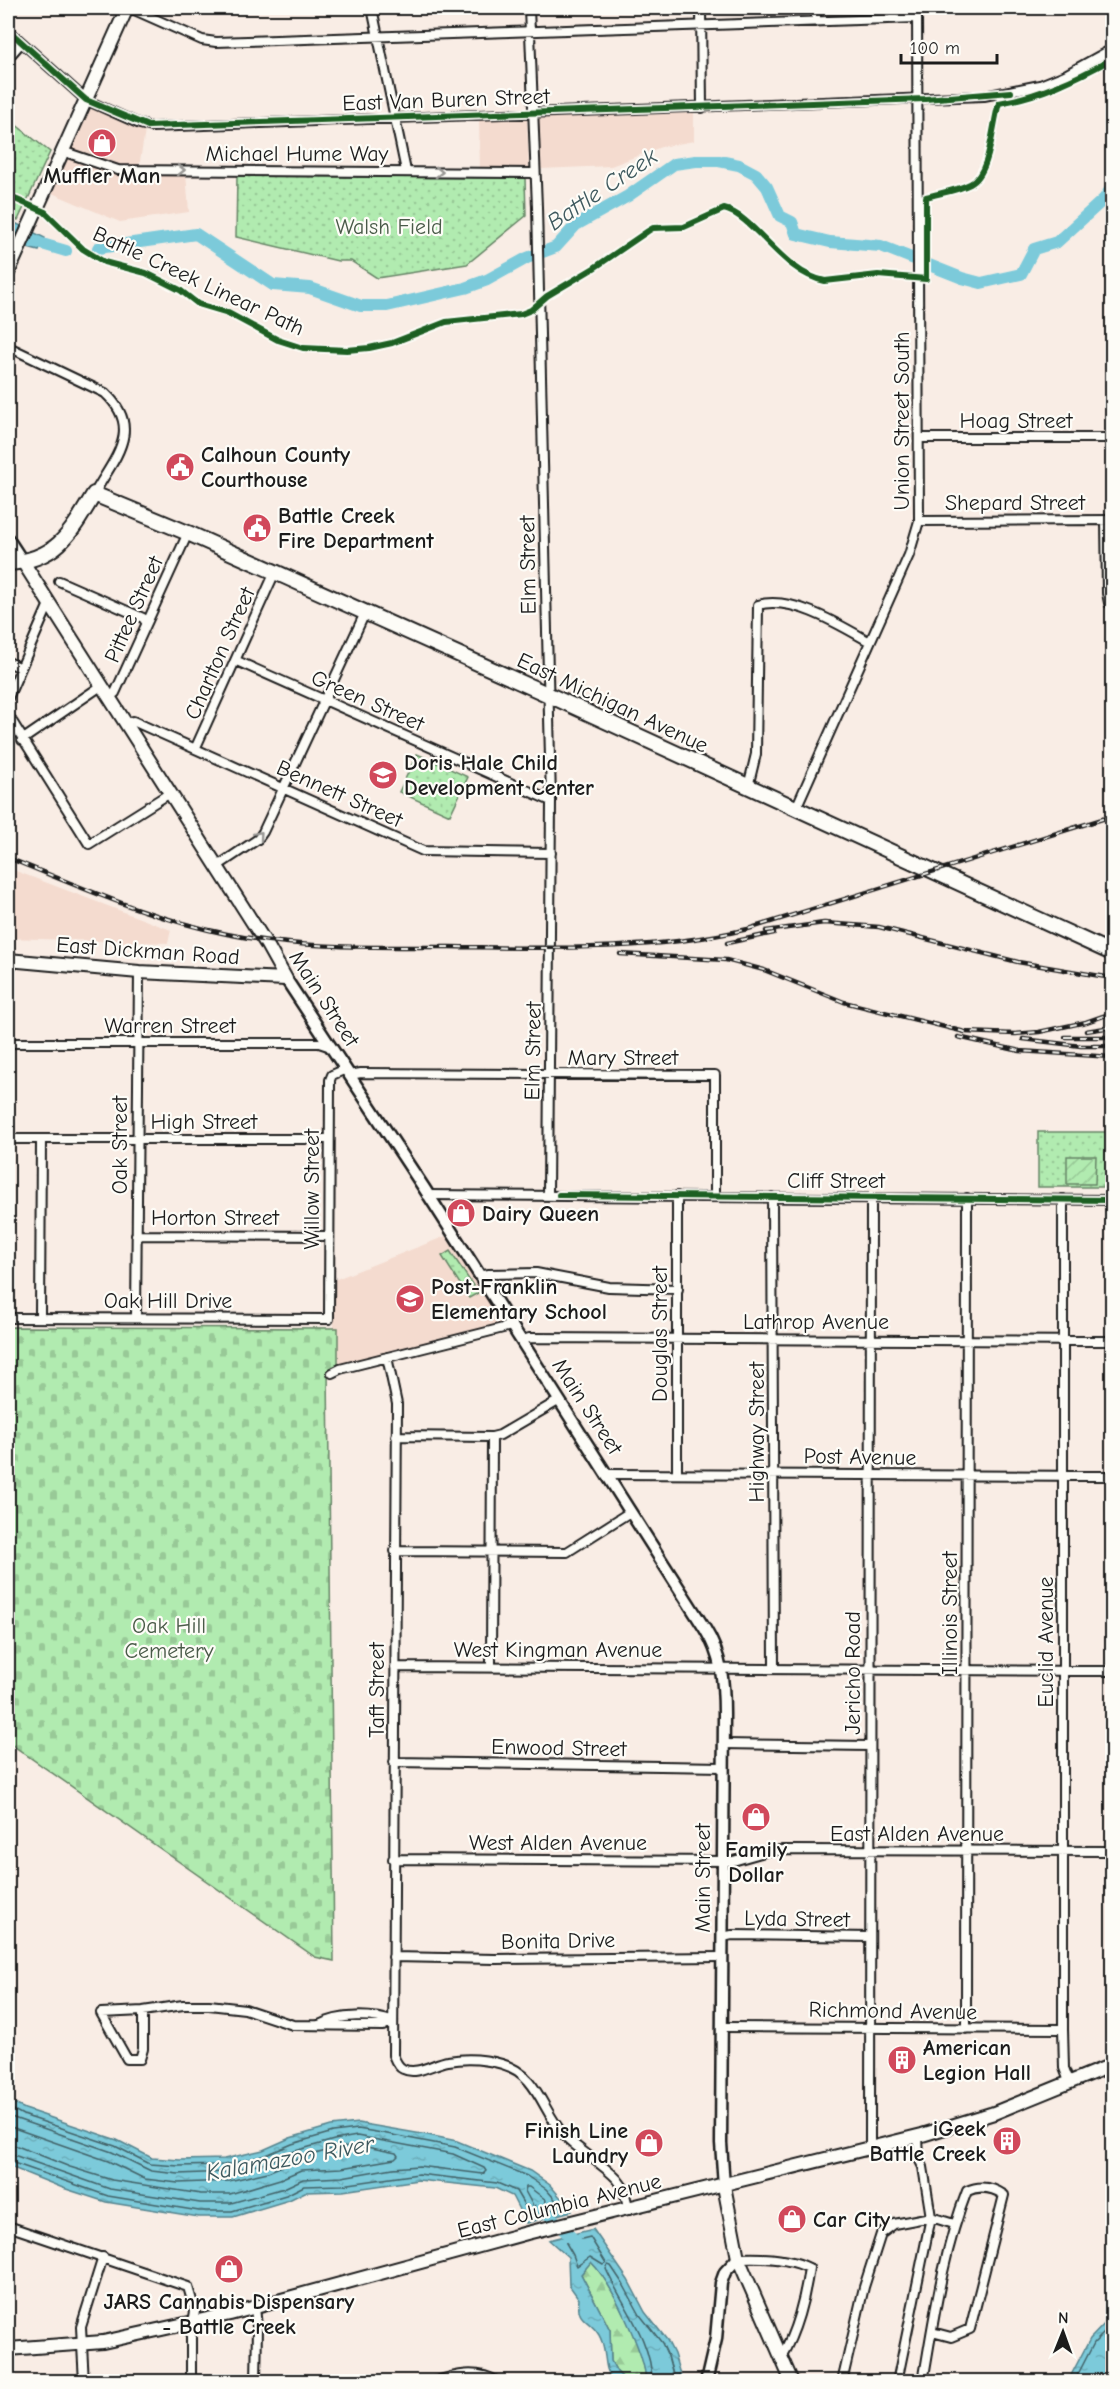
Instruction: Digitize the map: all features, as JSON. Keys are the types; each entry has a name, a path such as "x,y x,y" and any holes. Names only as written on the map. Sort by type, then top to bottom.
{"highway":[{"name":"East Michigan Avenue","path":"94,494 188,533 549,695 1113,953"},
{"path":"8,563 33,560 64,540 94,494"}],"main road":[{"path":"8,273 129,8"},
{"name":"Main Street","path":"23,562 286,979"},
{"name":"East Dickman Road","path":"8,960 139,972 286,979"},
{"name":"East Columbia Avenue","path":"8,2349 83,2345 144,2335 193,2323 527,2233 629,2210 920,2136 994,2113 1113,2066"},
{"name":"Main Street","path":"724,2186 738,2258 792,2382"}],"street":[{"path":"129,8 212,42 917,18"},
{"path":"372,8 406,171"},
{"name":"Elm Street","path":"529,8 537,207 551,801 548,1195"},
{"path":"701,8 702,108"},
{"path":"816,8 816,22"},
{"name":"Union Street South","path":"796,808 909,555 919,521 917,8"},
{"name":"East Van Buren Street","path":"8,30 86,100 147,126 702,108 984,96 1040,86 1113,49"},
{"path":"8,58 21,43"},
{"name":"Michael Hume Way","path":"62,152 118,170 534,174"},
{"path":"13,350 105,393 117,404 124,420 123,441 94,494"},
{"name":"Hoag Street","path":"920,438 1113,438"},
{"path":"1109,520 1107,593 1108,603 1113,603"},
{"name":"Shepard Street","path":"919,521 1109,520"},
{"name":"Pittee Street","path":"109,698 115,693 188,533"},
{"path":"8,539 23,562"},
{"name":"Charlton Street","path":"196,747 237,661 275,572"},
{"path":"59,581 143,618 146,622"},
{"path":"748,787 756,754 758,605 764,603 794,605 842,626 870,642"},
{"path":"8,698 50,604"},
{"path":"216,867 258,839 263,832 365,614"},
{"name":"Green Street","path":"237,661 551,801"},
{"path":"8,662 21,668"},
{"path":"22,740 101,686"},
{"path":"8,715 89,844 170,793"},
{"name":"Bennett Street","path":"126,724 133,721 196,747 423,850 551,853"},
{"name":"Oak Street","path":"136,1317 139,972"},
{"name":"Main Street","path":"286,979 332,1047 711,1638 722,1668 724,1767 721,2143 724,2186"},
{"name":"Warren Street","path":"8,1042 319,1043 332,1047"},
{"name":"Mary Street","path":"348,1072 715,1075 715,1196"},
{"name":"Willow Street","path":"329,1319 330,1080 332,1075 348,1072"},
{"name":"High Street","path":"8,1139 329,1139"},
{"path":"40,1317 41,1139"},
{"name":"Cliff Street","path":"427,1196 1113,1200"},
{"name":"Douglas Street","path":"676,1472 677,1196"},
{"name":"Highway Street","path":"772,1197 775,1473 774,1668"},
{"name":"Jericho Road","path":"870,2149 871,1198"},
{"name":"Illinois Street","path":"966,2029 967,1198"},
{"name":"Euclid Avenue","path":"1063,1199 1063,2030 1064,2068 1070,2084"},
{"name":"Horton Street","path":"136,1235 329,1236"},
{"path":"479,1276 530,1272 609,1287 678,1288"},
{"name":"Oak Hill Drive","path":"8,1318 329,1319"},
{"path":"332,1373 340,1369 511,1326"},
{"name":"Lathrop Avenue","path":"521,1341 529,1338 677,1338 1113,1341"},
{"name":"Taft Street","path":"387,1357 395,1389 396,1436 393,2055 399,2067 405,2070 428,2068 445,2061 471,2059 491,2061 512,2067 528,2079 542,2097 550,2115 563,2134 617,2179 629,2210"},
{"path":"396,1436 492,1437 500,1435 558,1401"},
{"path":"491,1667 492,1437"},
{"name":"Post Avenue","path":"606,1474 676,1472 1113,1476"},
{"path":"395,1551 567,1552 630,1512"},
{"name":"West Kingman Avenue","path":"394,1667 1113,1671"},
{"path":"724,1744 870,1746"},
{"name":"Enwood Street","path":"394,1762 724,1767"},
{"name":"East Alden Avenue","path":"723,1861 752,1858 768,1851 863,1852 870,1849 1113,1851"},
{"name":"West Alden Avenue","path":"393,1859 723,1861"},
{"name":"Lyda Street","path":"723,1937 732,1935 870,1937"},
{"name":"Bonita Drive","path":"393,1957 506,1959 723,1957"},
{"path":"143,2011 143,2049 140,2059 127,2059 101,2013 143,2011 184,2005 209,2005 245,2009 293,2025 383,2026 392,2023"},
{"name":"Richmond Avenue","path":"723,2027 1063,2030"},
{"path":"897,2382 931,2217 922,2164 919,2159 920,2136"},
{"path":"922,2382 932,2332 954,2224 967,2191 984,2187 997,2190 1004,2195 970,2329 951,2337 932,2332"},
{"path":"842,2382 864,2286 881,2234 894,2224 931,2217 954,2224"},
{"path":"8,2226 188,2287 195,2311 191,2382"},
{"path":"84,2382 81,2327 102,2257"},
{"path":"706,2382 716,2339 721,2283 725,2272 738,2258 801,2264 809,2268 797,2319 788,2347 781,2357"},
{"path":"255,2307 256,2382"},
{"path":"434,2382 471,2373 490,2377 498,2382"}],"shaded area":[{"path":"91,107 145,131 139,167 122,167 71,152"},
{"path":"694,113 694,141 661,147 611,166 540,169 538,118"},
{"path":"527,119 529,171 480,169 479,120"},
{"path":"68,157 117,172 186,173 189,212 120,222 52,193"},
{"path":"8,868 171,930 168,943 8,938"},
{"name":"Post-Franklin Elementary School","path":"446,1236 499,1318 498,1327 338,1367 338,1328 334,1328 334,1280"}],"green space":[{"path":"15,124 50,152 18,220 8,219 8,131"},
{"name":"Walsh Field","path":"237,176 525,178 526,216 467,264 377,278 351,261 338,261 236,237"},
{"path":"417,754 468,777 450,815 399,792"},
{"path":"1038,1132 1110,1132 1109,1187 1038,1187"},
{"path":"1067,1156 1096,1156 1095,1184 1067,1184"},
{"path":"450,1251 478,1293 469,1298 442,1256"},
{"name":"Oak Hill Cemetery","path":"8,1327 338,1328 338,1367 328,1370 334,1961 315,1957 8,1742"},
{"path":"591,2262 608,2285 626,2318 640,2353 646,2381 626,2381 611,2361 610,2330 581,2274"}],"water":[{"path":"8,222 45,238 39,251 8,243"},
{"path":"8,2101 25,2109 117,2140 152,2158 224,2159 263,2150 290,2138 331,2126 358,2123 428,2135 457,2141 530,2171 550,2185 572,2211 526,2223 512,2196 495,2188 418,2180 343,2191 305,2192 289,2200 233,2217 199,2217 106,2202 8,2166"},
{"path":"593,2229 628,2280 645,2312 667,2340 682,2381 646,2381 640,2354 626,2318 608,2285 591,2262 581,2274 610,2330 611,2361 626,2381 613,2381 610,2376 602,2341 581,2316 579,2299 569,2285 568,2257 549,2240"},
{"path":"1109,2319 1112,2319 1111,2381 1068,2381 1090,2339"}],"waterway":[{"name":"Battle Creek","path":"98,248 196,234 273,285 310,288 361,306 387,306 465,288 487,280 527,258 556,247 576,225 628,196 674,164 719,161 739,165 756,174 767,187 780,216 792,222 796,234 830,242 881,246 962,278 981,283 1021,274 1034,249 1057,242 1104,199 1112,187"},
{"name":"Battle Creek","path":"8,234 66,251"},
{"name":"Kalamazoo River","path":"541,2207 579,2245"}],"railway":[{"path":"8,858 143,911 199,928 254,939 310,945 365,947 599,947 674,942 748,929 1112,816"},
{"path":"766,931 824,923 879,927 1018,962 1112,978"},
{"path":"727,943 774,933"},
{"path":"620,954 726,960 764,970 844,1002 965,1032 1015,1034 1039,1032 1086,1022 1112,1013"},
{"path":"1086,1031 1112,1027"},
{"path":"958,1037 1020,1051 1112,1057"},
{"path":"1065,1037 1112,1037"},
{"path":"1023,1039 1081,1046 1112,1046"}],"cycle path":[{"path":"8,30 86,100 148,126 925,99 1011,92"},
{"name":"Battle Creek Linear Path","path":"8,196 45,212 83,249 104,262 146,273 180,290 198,304 228,313 278,340 303,348 347,350 369,348 392,343 446,322 521,314 531,310 547,296 594,268 653,228 684,227 724,209 747,222 782,257 810,276 825,281 878,275 926,279 926,197 959,188 977,179 987,160 999,103 1057,86 1112,59"},
{"path":"559,1195 1112,1200"}],"place":[{"name":"Muffler Man","path":"102,143"},
{"name":"Calhoun County Courthouse","path":"180,467"},
{"name":"Battle Creek Fire Department","path":"257,528"},
{"name":"Doris Hale Child Development Center","path":"383,775"},
{"name":"Dairy Queen","path":"461,1213"},
{"name":"Post-Franklin Elementary School","path":"410,1299"},
{"name":"Family Dollar","path":"756,1817"},
{"name":"American Legion Hall","path":"902,2060"},
{"name":"iGeek Battle Creek","path":"1007,2141"},
{"name":"Finish Line Laundry","path":"649,2143"},
{"name":"Car City","path":"792,2219"},
{"name":"JARS Cannabis Dispensary - Battle Creek","path":"229,2269"}]}
